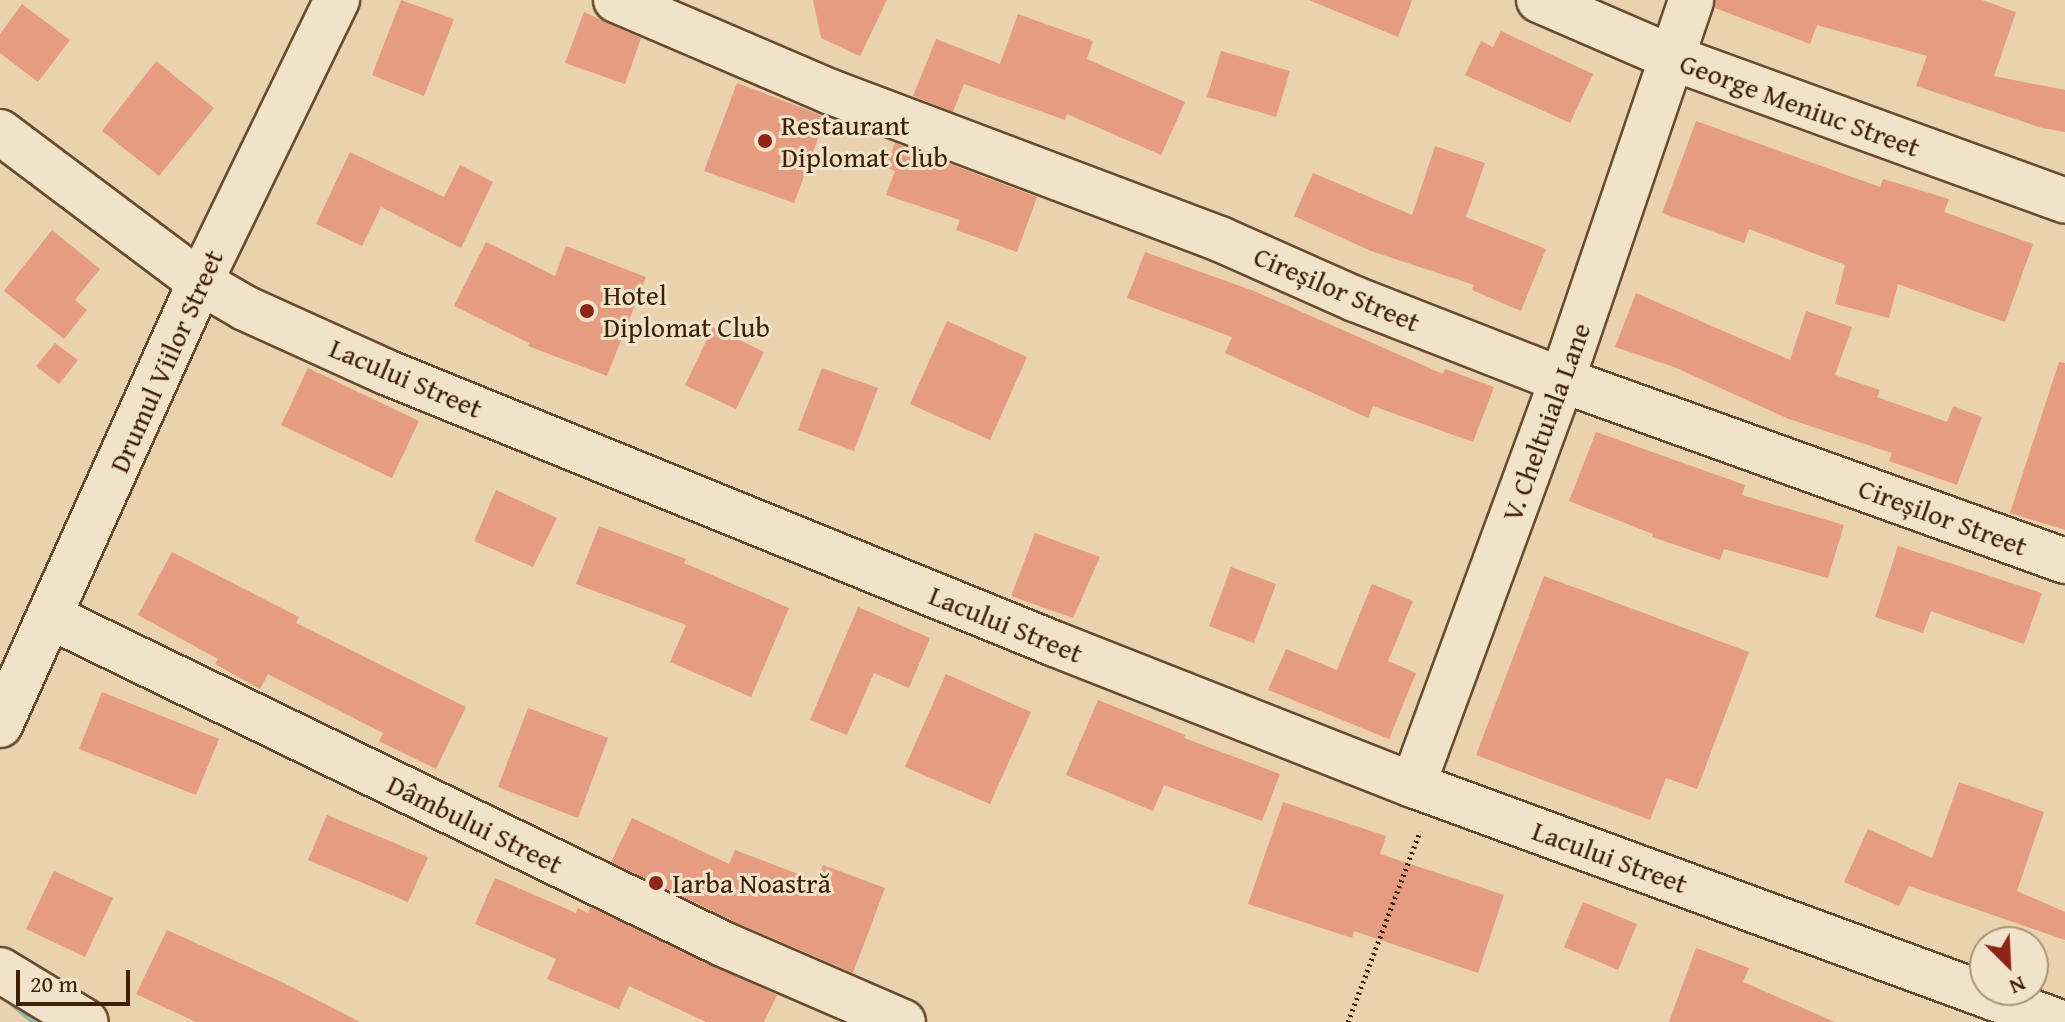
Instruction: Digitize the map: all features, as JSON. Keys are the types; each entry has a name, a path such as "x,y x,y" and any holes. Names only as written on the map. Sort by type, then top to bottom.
{"street":[{"name":"Drumul Viilor Street","path":"2,716 51,617 200,282 337,0"},
{"name":"Cireșilor Street","path":"616,0 831,92 1220,239 1355,299 1562,380 2065,561"},
{"name":"George Meniuc Street","path":"1539,0 1673,58 2065,201"},
{"name":"V. Cheltuiala Lane","path":"1424,789 1691,0"},
{"name":"Lacului Street","path":"0,132 200,282 245,308 386,372 1055,644 1424,789 2059,1022"},
{"name":"Dâmbului Street","path":"51,617 723,944 903,1022"},
{"path":"0,970 86,1022"}],"path":[{"path":"1348,1022 1424,789"}],"building":[{"path":"401,0 454,19 424,96 372,75"},
{"path":"813,0 887,0 860,56 821,38"},
{"path":"1309,0 1412,0 1398,37"},
{"path":"1715,0 1982,0 2016,12 1994,76 2065,90 2065,132 2042,128 1916,86 1927,56 1817,25 1810,44 1715,8"},
{"path":"22,4 70,40 38,82 0,53 0,34"},
{"path":"584,12 641,38 625,84 565,63"},
{"path":"1018,14 1093,41 1087,59 1185,102 1161,155 1067,114 1065,120 964,84 953,112 913,96 936,39 1000,64"},
{"path":"1501,31 1593,74 1570,123 1465,75 1481,41 1493,47"},
{"path":"1221,51 1290,71 1276,117 1207,97"},
{"path":"156,61 214,108 159,176 102,131"},
{"path":"737,83 826,117 794,203 704,171"},
{"path":"1696,121 1880,187 1883,179 1949,199 1944,212 2033,244 2005,322 1898,284 1889,318 1835,304 1845,265 1749,229 1744,243 1662,213"},
{"path":"895,143 1037,197 1017,252 956,230 960,220 886,195 895,171 885,167"},
{"path":"1435,146 1485,163 1466,217 1546,249 1521,311 1472,290 1474,285 1371,251 1294,216 1313,173 1412,215"},
{"path":"350,152 444,197 460,165 493,182 461,248 381,207 362,246 316,224"},
{"path":"52,230 100,269 75,300 87,310 64,339 4,291"},
{"name":"Hotel Diplomat Club","path":"486,242 555,276 566,246 646,277 607,376 528,346 529,343 454,306"},
{"path":"1145,252 1254,291 1443,374 1445,369 1494,387 1473,442 1373,406 1368,418 1225,353 1232,337 1127,298"},
{"path":"1636,293 1790,360 1806,311 1852,327 1835,375 1880,390 1877,397 1947,422 1953,406 1982,417 1957,485 1889,461 1892,453 1789,419 1674,367 1615,347"},
{"path":"947,321 1027,357 990,440 910,404"},
{"path":"713,327 764,352 736,409 685,385"},
{"path":"55,343 78,360 59,384 36,366"},
{"path":"2059,362 2065,363 2065,530 2010,513"},
{"path":"308,368 419,421 392,478 281,425"},
{"path":"822,368 878,388 854,451 798,430"},
{"path":"1596,432 1745,485 1742,495 1844,525 1828,578 1724,549 1720,560 1652,537 1653,534 1569,501"},
{"path":"496,490 557,518 533,567 474,541"},
{"path":"599,526 686,559 684,563 789,608 751,697 670,662 686,625 576,584"},
{"path":"1035,533 1100,557 1073,618 1011,596"},
{"path":"1898,546 2042,593 2024,644 1931,611 1923,633 1875,617"},
{"path":"172,552 299,617 296,623 466,707 436,769 379,741 383,733 268,674 260,689 215,664 218,659 138,615"},
{"path":"1231,567 1276,584 1254,643 1209,626"},
{"path":"1544,576 1749,652 1697,789 1666,778 1650,820 1476,755"},
{"path":"1372,584 1413,601 1388,661 1416,673 1389,739 1268,690 1286,649 1337,670"},
{"path":"858,607 930,638 909,688 874,673 847,735 810,720"},
{"path":"946,674 1031,712 990,804 905,767"},
{"path":"102,692 219,739 196,795 79,749"},
{"path":"1098,700 1185,735 1184,738 1280,774 1262,821 1164,785 1153,811 1066,775"},
{"path":"528,708 608,738 578,818 498,787"},
{"path":"1959,782 2044,812 2017,891 2065,912 2065,940 2049,934 2049,926 2025,926 1909,886 1899,906 1844,882 1868,829 1932,858"},
{"path":"1283,802 1386,836 1380,854 1504,895 1478,973 1354,931 1352,938 1248,904"},
{"path":"327,815 428,857 408,902 308,860"},
{"path":"632,818 729,864 735,850 817,881 823,865 885,888 853,973 733,921 611,862"},
{"path":"54,871 113,898 85,957 26,929"},
{"path":"495,878 576,913 578,908 588,913 590,907 777,995 764,1022 706,1022 629,986 619,1009 547,979 556,959 475,924"},
{"path":"1583,902 1637,924 1618,970 1564,947"},
{"path":"167,930 284,983 360,1022 196,1022 136,994"},
{"path":"1696,948 1749,968 1743,982 1835,1022 1669,1022"}],"waterway":[{"path":"13,1001 38,1022"}],"place":[{"name":"Restaurant Diplomat Club","path":"765,141"},
{"name":"Hotel Diplomat Club","path":"587,311"},
{"name":"Iarba Noastră","path":"656,883"}]}
